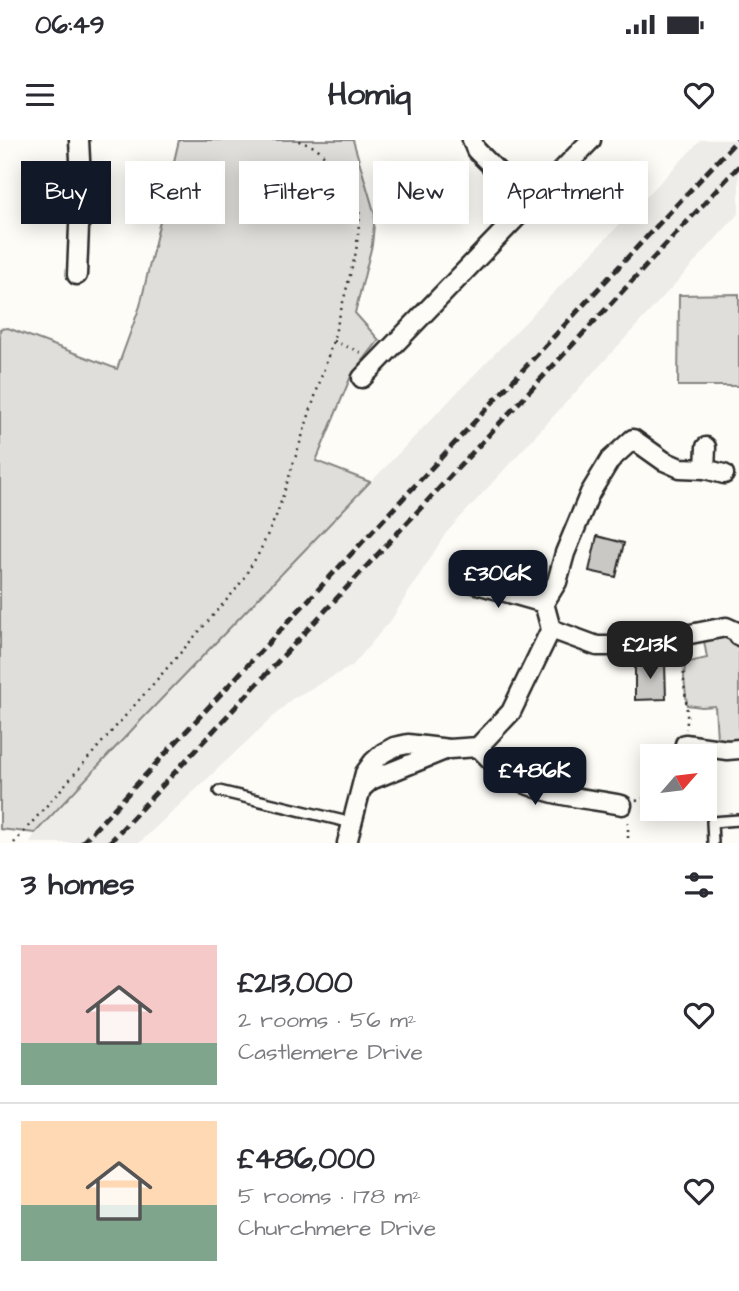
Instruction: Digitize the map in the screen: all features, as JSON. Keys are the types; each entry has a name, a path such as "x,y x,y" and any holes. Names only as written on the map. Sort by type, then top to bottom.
{"street":[{"path":"75,278 81,179 79,140"},
{"path":"472,140 476,150 487,161"},
{"path":"570,161 591,140"},
{"path":"362,378 380,359 390,337 507,224"},
{"path":"346,843 363,787 370,780 449,749 478,747 510,712 551,629 544,603 557,582 565,553 590,493 610,460 637,431 664,461 680,468 705,469 724,474"},
{"path":"705,469 706,447"},
{"path":"463,580 544,603"},
{"path":"551,629 597,646 658,642 679,635 726,627 737,632 739,636"},
{"path":"478,747 496,766 533,787 625,810"},
{"path":"718,749 739,749"}],"lane":[{"path":"219,791 352,823"},
{"path":"713,843 712,822 739,820"}],"path":[{"path":"14,843 238,587 259,553 277,514 333,341 356,252 360,215 348,182 317,148 296,140"},
{"path":"333,341 380,359"},
{"path":"679,635 685,663 685,744"},
{"path":"625,810 628,843"}],"shaded area":[{"path":"179,140 353,140 373,208 374,224 372,245 355,313 379,340 351,376 316,461 370,482 35,833 0,829 0,329 8,328 117,369 140,306 159,224 225,224 225,161 174,161"},
{"path":"701,140 739,140 739,213 446,533 391,620 352,666 292,699 139,843 30,843 35,833 146,715 620,224 648,224 648,195"},
{"path":"739,294 739,386 678,386 679,295"},
{"path":"713,629 739,636 739,749 727,750 717,738 715,706 687,705 685,663 707,658 704,641"}],"building":[{"path":"597,536 624,543 616,577 589,571"},
{"path":"665,662 666,699 635,700 635,663"}],"railway":[{"path":"82,843 737,140"},
{"path":"109,843 739,166"}]}
